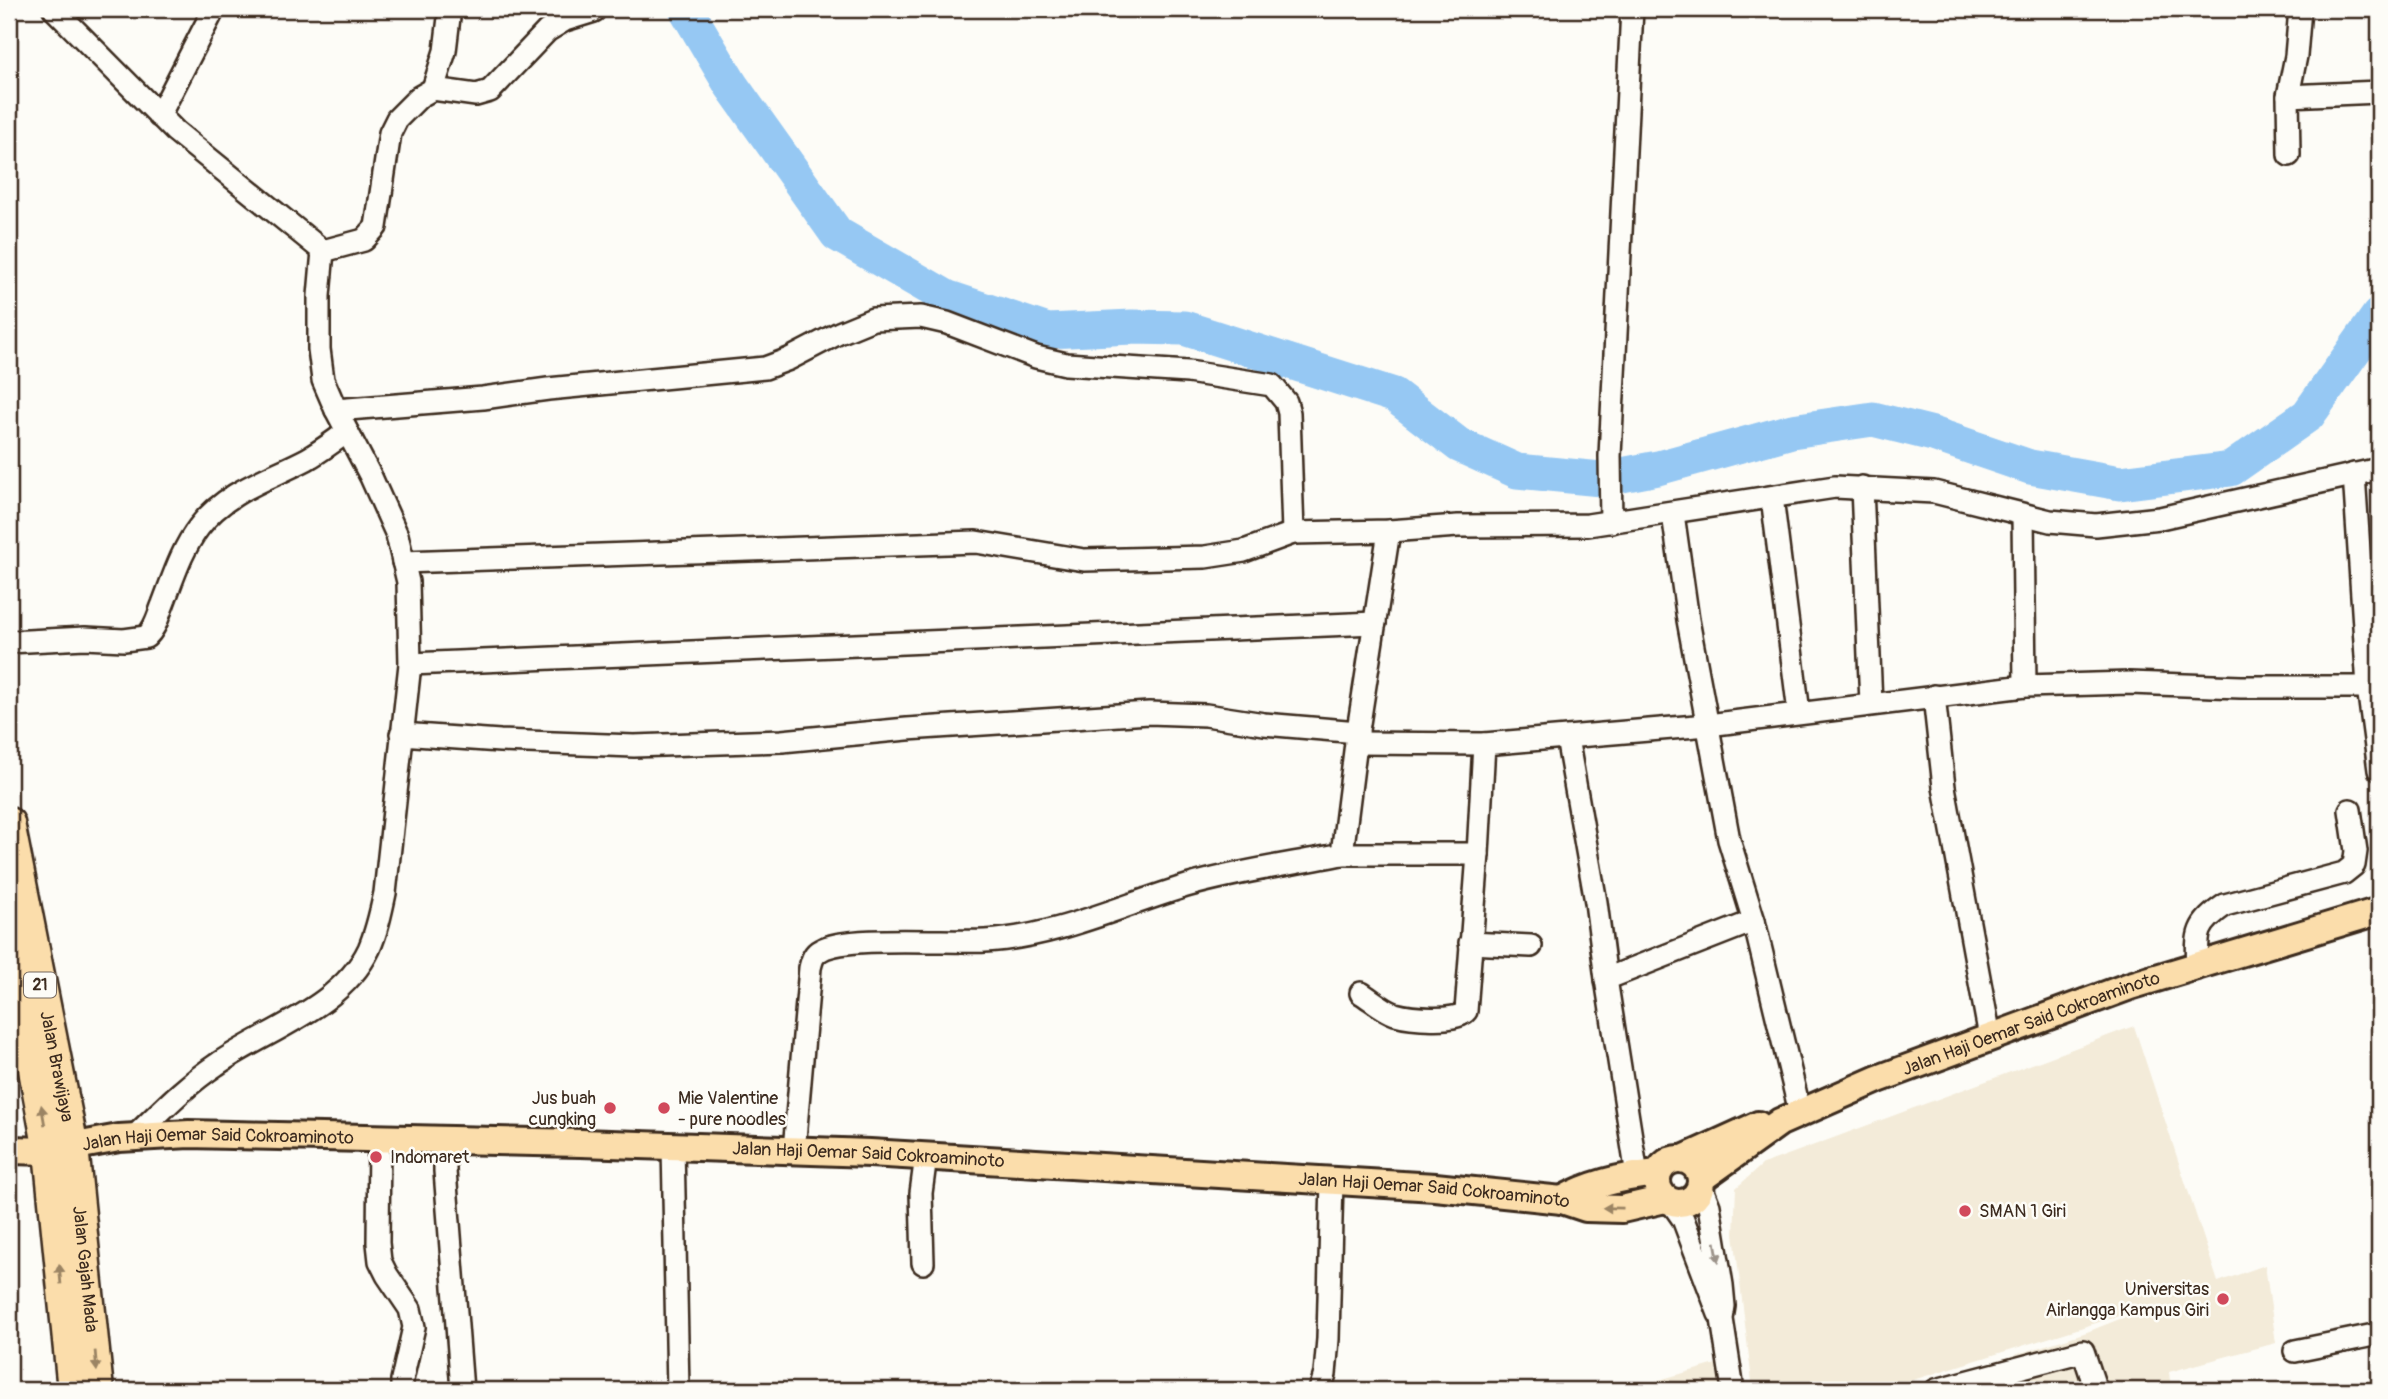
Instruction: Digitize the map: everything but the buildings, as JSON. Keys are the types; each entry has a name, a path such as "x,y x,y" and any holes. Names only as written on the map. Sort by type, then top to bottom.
{"highway":[{"name":"Jalan Brawijaya","path":"9,823 61,1149 55,1207 73,1390"},
{"name":"Jalan Brawijaya","path":"9,935 61,1149"},
{"name":"Jalan Gajah Mada","path":"61,1149 98,1390"}],"main road":[{"name":"Jalan Haji Oemar Said Cokroaminoto","path":"1701,1182 1790,1117 1878,1079 2105,994 2379,911"},
{"path":"1668,1201 1648,1174 1668,1162 1682,1159 1755,1125 1790,1117"},
{"name":"Jalan Haji Oemar Said Cokroaminoto","path":"9,1150 61,1149 135,1136 215,1134 673,1146 926,1156 1435,1187 1562,1200 1578,1192 1648,1174"},
{"path":"1562,1200 1586,1208 1622,1209 1668,1201 1690,1201 1699,1192 1701,1182 1695,1166 1682,1159"}],"street":[{"path":"54,9 174,131 323,251"},
{"path":"159,116 214,9"},
{"path":"433,89 444,51 450,9"},
{"path":"1610,512 1610,456 1632,9"},
{"path":"2289,155 2288,96 2296,56 2300,9"},
{"path":"323,251 364,240 376,228 390,133 405,109 433,89 476,95 490,91 547,32 565,20 594,11"},
{"path":"2288,96 2379,93"},
{"path":"135,1136 176,1096 216,1064 326,998 351,976 368,951 378,927 385,893 411,664 408,582 397,535 323,380 318,349 323,251"},
{"path":"336,410 483,398 765,368 873,319 921,317 947,323 1035,357 1066,364 1188,372 1272,385 1286,402 1289,413 1293,533"},
{"path":"9,642 85,638 124,640 146,637 156,624 183,555 197,529 207,518 233,496 306,459 347,432"},
{"path":"404,562 976,542 1084,560 1205,557 1244,551 1293,533 1458,526 1588,525 1610,512 1673,514 1804,491 1862,487 1934,492 2050,521 2096,525 2160,518 2379,469"},
{"path":"2354,474 2368,687 2379,770"},
{"path":"1862,487 1871,704"},
{"path":"1772,497 1798,713"},
{"path":"1673,514 1688,620 1729,840 1754,921 1790,1117"},
{"path":"2023,515 2025,686"},
{"path":"1342,854 1389,531"},
{"path":"411,664 1375,622"},
{"path":"401,734 500,741 648,746 782,741 908,729 1149,713 1206,715 1357,737 1484,744 1708,725 2025,686 2129,683 2241,687 2368,687"},
{"path":"1934,696 1944,787 1990,1037"},
{"path":"1567,738 1596,902 1606,979 1648,1174"},
{"path":"1361,993 1394,1014 1450,1019 1462,1017 1466,1011 1484,744"},
{"path":"2198,966 2196,942 2199,930 2210,916 2225,905 2344,873 2354,865 2356,851 2350,810"},
{"path":"794,1150 810,968 816,953 824,948 849,942 986,941 1030,936 1056,930 1194,884 1342,854 1478,854"},
{"path":"1606,979 1754,921"},
{"path":"1470,943 1531,946"},
{"path":"379,1137 377,1243 380,1261 410,1309 414,1327 402,1390"},
{"path":"445,1139 445,1171 462,1390"},
{"path":"673,1146 678,1390"},
{"path":"923,1263 921,1193 926,1156"},
{"path":"1320,1390 1325,1374 1328,1339 1332,1181"},
{"path":"1701,1182 1709,1206 1722,1285 1722,1319 1733,1390"},
{"path":"1668,1201 1683,1219 1714,1305 1722,1319"},
{"path":"2295,1351 2379,1334"},
{"path":"1936,1390 2082,1351 2096,1390"}],"shaded area":[{"name":"SMAN 1 Giri","path":"2134,1026 2218,1282 2265,1265 2276,1343 2169,1372 2171,1390 1905,1390 2087,1332 2160,1303 1881,1390 1753,1390 1734,1234 1736,1188 1763,1164"},
{"path":"1716,1364 1720,1390 1623,1390"}],"waterway":[{"path":"686,9 731,85 837,234 946,297 1048,331 1132,327 1184,328 1394,395 1459,445 1517,471 1601,479 1658,468 1792,431 1873,419 1933,434 2030,467 2120,483 2231,469 2308,415 2379,315"}],"place":[{"name":"Jus buah cungking","path":"610,1108"},
{"name":"Mie Valentine - pure noodles","path":"664,1108"},
{"name":"Indomaret","path":"376,1157"},
{"name":"SMAN 1 Giri","path":"1965,1211"},
{"name":"Universitas Airlangga Kampus Giri","path":"2223,1299"}]}
